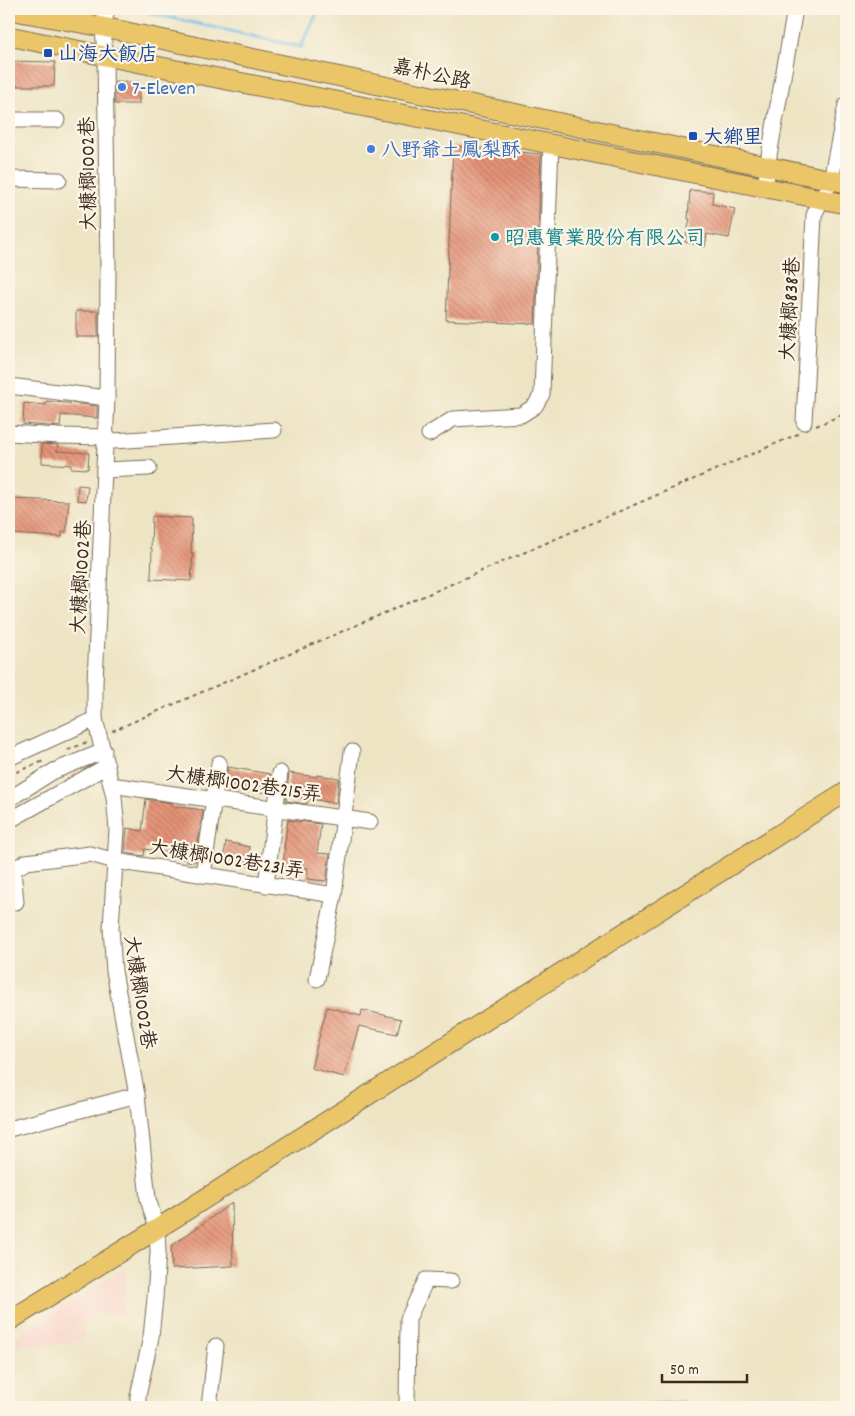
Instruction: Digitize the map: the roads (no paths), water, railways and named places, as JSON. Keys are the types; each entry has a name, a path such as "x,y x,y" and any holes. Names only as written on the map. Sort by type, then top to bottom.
{"main road":[{"name":"嘉朴公路","path":"9,10 103,27 839,181"},
{"path":"9,36 428,118 846,204"},
{"path":"9,1320 846,792"}],"street":[{"name":"大槺榔1002巷","path":"107,9 103,27 108,267 108,398 95,719 114,797 117,829 111,928 114,971 138,1096 148,1199 157,1228 158,1252 151,1337 138,1396 138,1407"},
{"path":"766,188 767,167 794,15"},
{"name":"大槺榔838巷","path":"805,428 814,215 821,199 839,181 846,105"},
{"path":"9,120 57,120"},
{"path":"429,434 452,419 521,415 535,406 542,394 551,144"},
{"path":"9,179 58,180"},
{"path":"9,386 108,398"},
{"path":"9,433 106,437 114,442 274,430"},
{"path":"104,470 149,468"},
{"path":"9,758 95,719"},
{"path":"9,799 54,771 103,751"},
{"path":"10,820 103,751"},
{"path":"317,979 334,895 352,752"},
{"path":"203,875 219,762"},
{"path":"266,885 280,773"},
{"name":"大槺榔1002巷215弄","path":"111,785 370,822"},
{"name":"大槺榔1002巷231弄","path":"16,902 13,870 26,862 90,854 115,861 334,895"},
{"path":"9,1129 138,1096"},
{"path":"407,1407 408,1319 426,1280 451,1281"},
{"path":"208,1407 216,1346"}],"waterway":[{"path":"132,9 301,47 319,9"}],"place":[{"name":"山海大飯店","path":"48,53"},
{"name":"7-Eleven","path":"122,87"},
{"name":"大鄉里","path":"693,136"},
{"name":"八野爺土鳳梨酥","path":"371,149"},
{"name":"昭惠實業股份有限公司","path":"495,237"}]}
